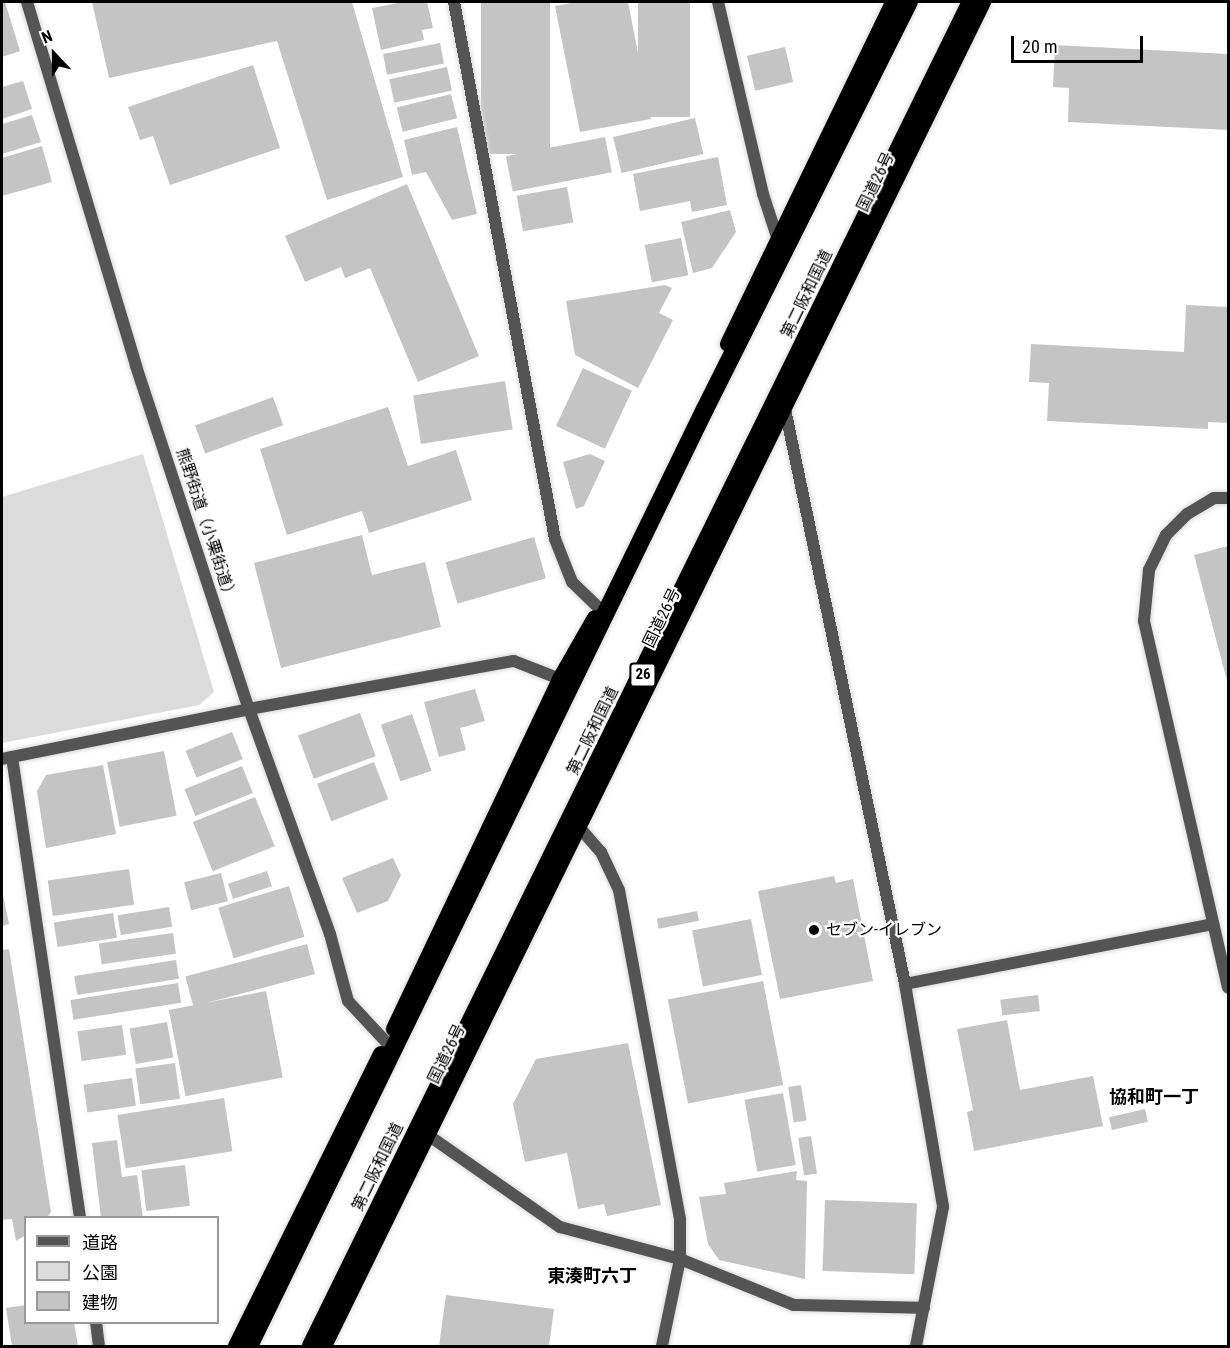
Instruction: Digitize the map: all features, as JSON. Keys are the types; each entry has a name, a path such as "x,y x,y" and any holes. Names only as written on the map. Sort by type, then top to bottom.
{"highway":[{"path":"236,1347 387,1043 560,678 600,609 893,2"},
{"path":"249,1347 711,398 909,2"},
{"name":"第二阪和国道","path":"311,1347 971,2"},
{"name":"国道26号","path":"324,1347 983,2"}],"street":[{"name":"熊野街道（小栗街道）","path":"27,2 136,366 249,709 330,934 348,1001 387,1043"},
{"path":"454,2 555,539 572,582 600,609"},
{"path":"718,2 763,194 778,240"},
{"path":"785,409 905,984 943,1207 916,1347"},
{"path":"1228,498 1215,498 1187,514 1166,536 1149,570 1143,621 1228,987"},
{"path":"80,1216 7,758 249,709 514,661 560,678"},
{"path":"579,827 601,852 619,890 680,1219 680,1259 662,1347"},
{"path":"905,984 1213,924"},
{"path":"428,1135 560,1227 680,1259 794,1305 924,1308"},
{"path":"96,1324 99,1347"}],"green space":[{"path":"143,454 214,692 199,705 2,743 2,497"}],"building":[{"path":"2,2 5,2 20,51 2,57"},
{"path":"92,2 352,2 403,177 327,200 277,41 109,78"},
{"path":"403,2 427,2 433,28 422,30 424,40 381,50 372,8"},
{"path":"481,2 550,2 550,154 481,154"},
{"path":"577,2 628,2 651,119 580,132 555,6"},
{"path":"638,2 690,2 690,117 638,117"},
{"path":"440,43 444,64 387,75 383,54"},
{"path":"1055,45 1228,54 1228,130 1068,122 1069,88 1053,87"},
{"path":"785,47 793,82 755,91 747,56"},
{"path":"253,65 280,148 170,185 153,136 140,140 128,107"},
{"path":"447,67 452,90 394,103 389,79"},
{"path":"23,81 32,109 2,119 2,87"},
{"path":"451,94 457,118 403,132 397,108"},
{"path":"32,115 41,142 2,154 2,124"},
{"path":"695,118 703,154 621,173 613,137"},
{"path":"457,127 477,214 452,220 426,172 412,175 404,140"},
{"path":"605,137 612,172 513,192 506,156"},
{"path":"42,146 52,182 2,196 2,158"},
{"path":"718,157 727,205 692,212 690,201 640,211 633,174"},
{"path":"407,184 479,356 418,382 370,268 345,278 341,267 305,282 285,236"},
{"path":"567,187 573,222 523,231 517,196"},
{"path":"730,210 736,232 712,268 693,273 681,222"},
{"path":"681,238 688,275 652,282 645,245"},
{"path":"665,285 672,288 659,313 673,320 638,388 575,355 566,301"},
{"path":"1186,305 1228,307 1228,423 1208,422 1208,429 1047,421 1049,383 1029,382 1031,344 1184,352"},
{"path":"583,368 632,391 605,449 556,426"},
{"path":"505,381 513,429 421,444 413,396"},
{"path":"273,397 283,425 205,454 195,425"},
{"path":"388,407 408,466 456,450 472,500 369,533 362,511 287,535 260,449"},
{"path":"590,454 605,461 584,506 576,509 563,462"},
{"path":"362,535 372,575 425,562 441,627 281,668 254,563"},
{"path":"534,537 546,578 457,604 446,562"},
{"path":"1228,546 1228,685 1194,555"},
{"path":"475,689 485,721 460,728 466,750 439,757 424,702"},
{"path":"360,713 376,756 314,779 298,736"},
{"path":"412,714 432,771 400,781 381,725"},
{"path":"232,732 243,759 197,778 186,751"},
{"path":"164,751 177,816 120,827 107,762"},
{"path":"374,762 388,799 331,821 317,784"},
{"path":"103,765 116,834 46,848 37,791 46,775"},
{"path":"242,766 253,793 195,816 185,789"},
{"path":"255,797 275,846 213,871 193,822"},
{"path":"393,858 401,875 388,901 357,913 342,878"},
{"path":"129,869 134,905 53,916 48,880"},
{"path":"267,871 272,886 233,899 228,884"},
{"path":"221,873 228,901 191,910 184,882"},
{"path":"834,876 836,883 853,879 873,981 780,999 758,891"},
{"path":"289,886 304,937 234,958 218,908"},
{"path":"2,890 9,924 2,926"},
{"path":"169,907 172,927 121,935 118,915"},
{"path":"697,911 699,921 659,929 657,919"},
{"path":"113,913 117,938 58,947 54,922"},
{"path":"751,919 762,975 703,986 692,930"},
{"path":"173,933 176,954 102,964 99,943"},
{"path":"307,944 315,974 193,1007 185,977"},
{"path":"9,949 51,1212 48,1216 24,1216 24,1236 16,1241 12,1219 2,1220 2,950"},
{"path":"176,960 179,979 77,995 74,976"},
{"path":"763,981 783,1085 688,1104 668,1000"},
{"path":"178,983 181,1003 73,1020 70,1000"},
{"path":"266,991 283,1077 186,1096 169,1010"},
{"path":"1038,995 1040,1011 1002,1016 1000,1000"},
{"path":"1007,1020 1020,1090 1093,1076 1103,1126 974,1151 967,1112 973,1110 957,1029"},
{"path":"167,1022 173,1057 136,1064 130,1029"},
{"path":"122,1025 126,1055 82,1061 77,1031"},
{"path":"628,1043 661,1205 607,1216 604,1204 578,1209 567,1153 525,1162 513,1104 536,1059"},
{"path":"175,1063 180,1099 140,1104 135,1069"},
{"path":"132,1078 136,1106 87,1113 83,1085"},
{"path":"801,1085 807,1121 794,1123 788,1087"},
{"path":"783,1093 796,1165 757,1172 745,1100"},
{"path":"224,1098 232,1151 126,1168 117,1115"},
{"path":"1145,1109 1148,1122 1112,1130 1109,1117"},
{"path":"811,1136 817,1174 804,1176 798,1138"},
{"path":"117,1140 122,1177 137,1175 143,1216 101,1216 92,1143"},
{"path":"185,1165 190,1206 146,1211 141,1170"},
{"path":"797,1171 796,1180 807,1181 805,1279 719,1260 708,1244 699,1197 726,1194 724,1183"},
{"path":"825,1200 917,1203 914,1274 823,1271"},
{"path":"446,1295 554,1309 549,1346 439,1346"},
{"path":"24,1305 24,1324 74,1324 78,1346 12,1346 6,1308"}],"place":[{"name":"セブン-イレブン","path":"814,930"}],"district":[{"name":"協和町一丁","path":"1154,1097"},
{"name":"東湊町六丁","path":"592,1276"}]}
